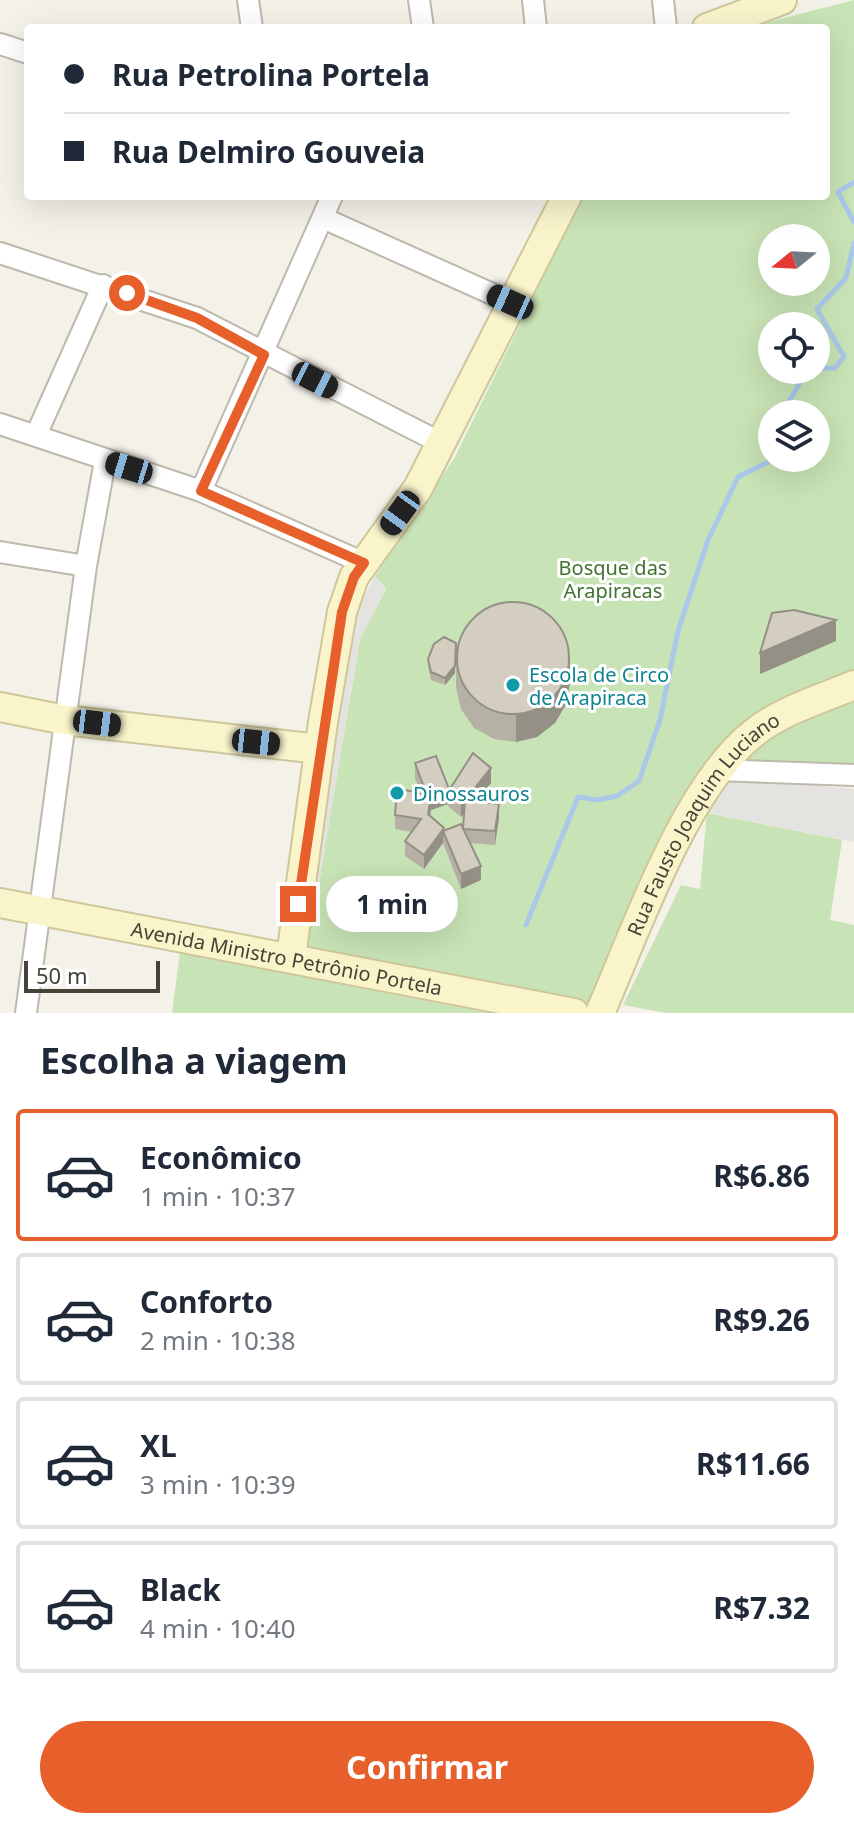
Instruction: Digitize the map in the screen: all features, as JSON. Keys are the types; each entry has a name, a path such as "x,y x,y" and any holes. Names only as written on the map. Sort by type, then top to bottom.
{"street":[{"path":"248,0 251,24"},
{"path":"419,0 422,24"},
{"path":"533,0 536,24"},
{"path":"663,0 666,24"},
{"path":"718,24 782,0"},
{"path":"0,44 24,52"},
{"path":"201,491 330,200"},
{"path":"291,957 319,749 342,612 354,577 418,488 510,302 565,200"},
{"path":"323,218 510,302"},
{"path":"0,253 197,318 441,443"},
{"path":"36,435 103,285"},
{"path":"0,424 201,491 364,563"},
{"path":"26,1013 86,566 105,461"},
{"path":"0,552 86,566"},
{"name":"Rua Fausto Joaquim Luciano","path":"600,1013 674,847 717,770 757,730 854,685"},
{"path":"0,707 65,720 319,749"},
{"path":"717,770 854,775"},
{"name":"Avenida Ministro Petrônio Portela","path":"0,903 574,1013"}],"green space":[{"name":"Bosque das Arapiracas","path":"854,0 854,676 733,736 595,1010 297,952 308,888 319,882 360,639 386,589 375,576 455,457 581,200 830,200 830,24 761,24"},
{"path":"854,696 854,775 717,770 731,753"},
{"path":"707,813 842,840 830,920 854,925 854,1013 667,1013 623,1005 681,885 700,889"},
{"path":"180,953 488,1013 172,1013"}],"shaded area":[{"path":"375,576 386,588 360,639 319,882 308,888 346,634"},
{"path":"714,776 854,789 854,842 695,810"}],"building":[{"name":"Escola de Circo de Arapiraca","path":"513,602 535,606 553,618 565,636 569,658 565,680 553,698 535,710 513,714 491,710 473,698 461,680 457,658 461,636 473,618 491,606"},
{"path":"794,610 836,620 760,653 772,613"},
{"path":"444,637 456,643 455,666 445,678 431,672 428,659 434,644"},
{"path":"473,753 491,768 461,802 448,792"},
{"path":"436,756 449,789 431,796 428,814 444,828 424,855 405,841 421,819 395,815 397,788 427,795 415,763"},
{"path":"465,800 499,804 495,831 463,829"},
{"path":"461,824 481,866 461,874 443,831"}],"waterway":[{"path":"854,182 838,192 854,222"},
{"path":"819,312 817,309 846,278 854,243"},
{"path":"830,332 844,357 835,368 830,368"},
{"path":"790,400 799,384"},
{"path":"526,925 578,797 598,800 617,796 639,781 660,720 678,631 708,540 738,477 758,467"}],"place":[{"name":"Escola de Circo de Arapiraca","path":"513,685"},
{"name":"Dinossauros","path":"397,793"}],"route":[{"path":"127,293 197,318 264,355 201,491 364,563 354,577 342,612 298,904"}]}
